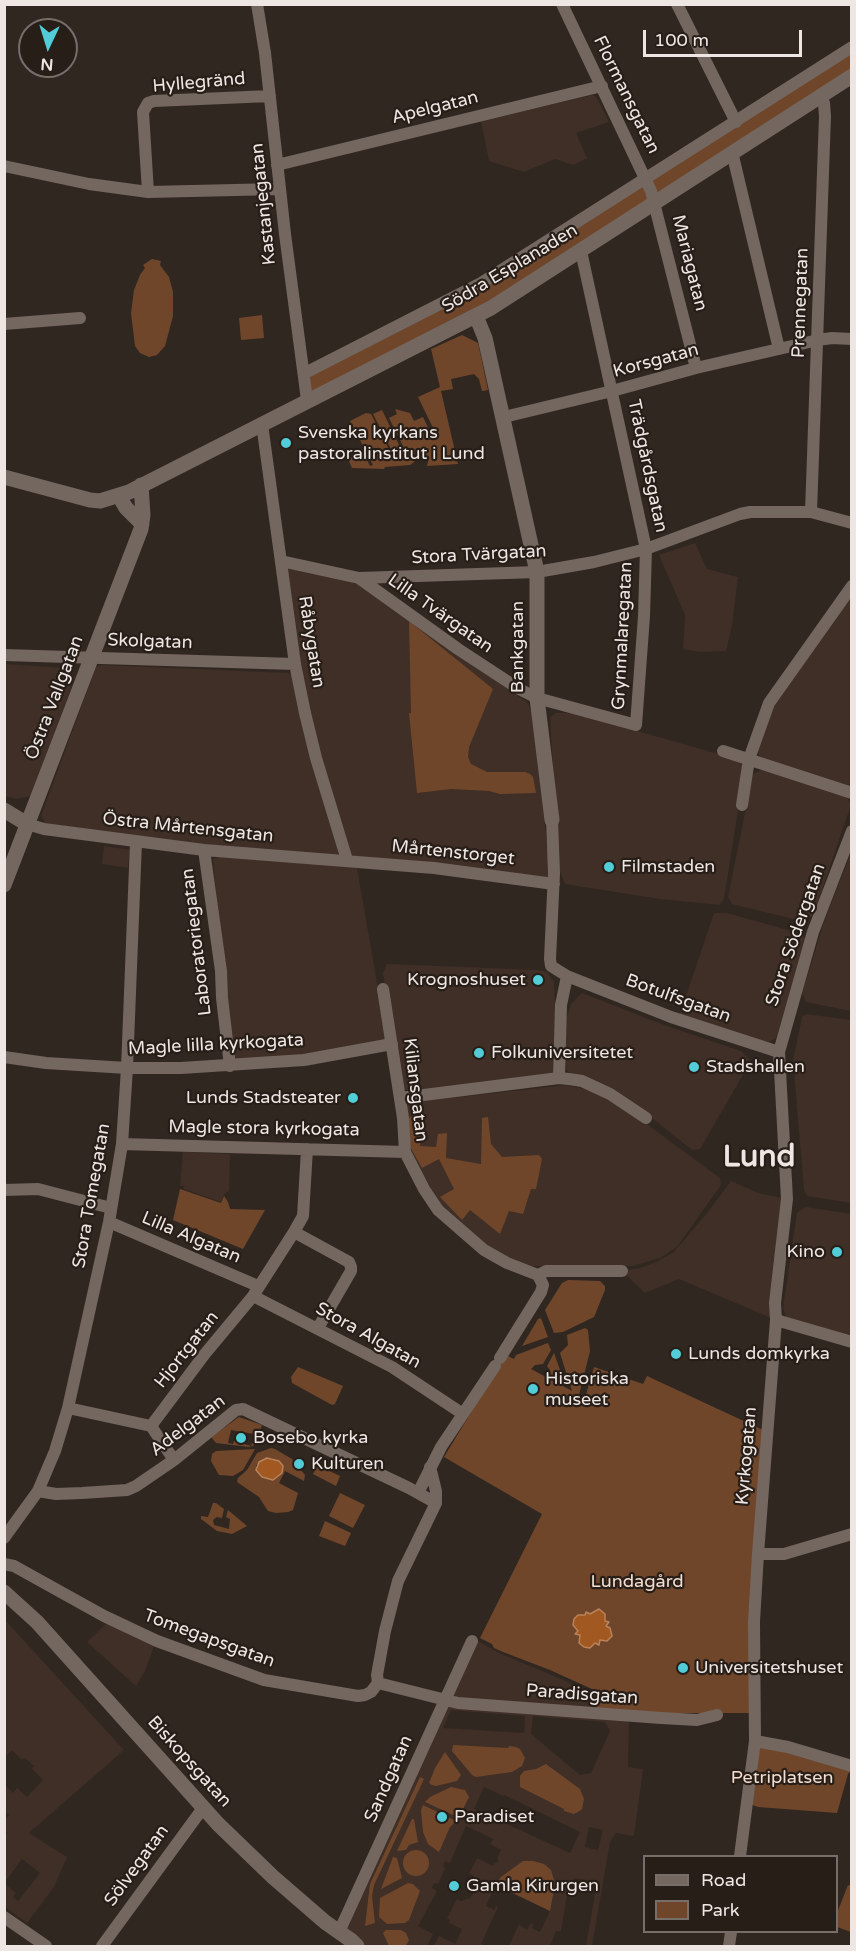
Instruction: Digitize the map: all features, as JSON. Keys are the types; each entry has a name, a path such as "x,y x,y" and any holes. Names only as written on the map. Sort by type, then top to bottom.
{"street":[{"name":"Kastanjegatan","path":"257,4 307,400"},
{"name":"Flormansgatan","path":"562,4 596,87 646,178 655,202"},
{"path":"677,4 736,122"},
{"name":"Södra Esplanaden","path":"305,373 481,283 852,47"},
{"name":"Södra Esplanaden","path":"4,477 90,500 100,501 119,496 476,316 852,76"},
{"name":"Apelgatan","path":"277,165 596,87"},
{"name":"Hyllegränd","path":"148,192 142,112 148,103 270,96"},
{"name":"Prennegatan","path":"811,512 825,116 824,103 820,96"},
{"path":"732,152 779,349"},
{"path":"4,166 89,184 148,192 279,189"},
{"name":"Mariagatan","path":"655,202 696,368"},
{"name":"Trädgårdsgatan","path":"581,251 646,549"},
{"name":"Bankgatan","path":"476,316 485,338 504,417 537,572 537,698 552,820 554,884 550,959 551,966 567,976"},
{"path":"4,324 80,318"},
{"name":"Korsgatan","path":"504,417 696,368 818,340 852,339"},
{"name":"Råbygatan","path":"262,424 295,664 311,742 347,860"},
{"name":"Östra Vallgatan","path":"4,885 141,524 143,499 141,485"},
{"path":"119,496 126,508 141,524"},
{"name":"Stora Tvärgatan","path":"281,561 359,578 537,572 594,562 646,549 740,514 811,512 852,523"},
{"name":"Grynmalaregatan","path":"636,725 644,616 646,549"},
{"name":"Lilla Tvärgatan","path":"359,578 515,687 537,698 636,725"},
{"path":"742,805 749,759 769,703 852,586"},
{"name":"Skolgatan","path":"4,655 295,664"},
{"path":"723,751 852,793"},
{"path":"4,810 27,824"},
{"path":"4,823 27,824"},
{"name":"Östra Mårtensgatan","path":"27,824 44,829 204,850 347,860"},
{"name":"Stora Södergatan","path":"787,1199 779,1052 813,932 852,831"},
{"name":"Stora Tomegatan","path":"4,1539 38,1491 55,1451 68,1408 109,1222 122,1144 136,842"},
{"name":"Laboratoriegatan","path":"204,850 221,971 230,1066"},
{"name":"Mårtenstorget","path":"347,860 460,871 554,884"},
{"path":"559,1078 561,1005 567,976"},
{"name":"Botulfsgatan","path":"567,976 671,1017 779,1052"},
{"name":"Kiliansgatan","path":"382,989 400,1098 405,1152 438,1210 484,1250 507,1263 538,1275"},
{"name":"Magle lilla kyrkogata","path":"4,1057 46,1063 127,1068 230,1066 304,1060 392,1044"},
{"path":"400,1098 559,1078 591,1085 618,1099 646,1118"},
{"name":"Magle stora kyrkogata","path":"122,1144 405,1152"},
{"name":"Hjortgatan","path":"151,1426 256,1291 294,1232 303,1216 307,1149"},
{"path":"4,1190 38,1189 111,1208"},
{"name":"Kyrkogatan","path":"740,1855 754,1741 754,1622 758,1554 776,1320 775,1303 787,1199"},
{"name":"Lilla Algatan","path":"109,1222 256,1291"},
{"path":"294,1232 349,1262 351,1267 351,1271 318,1328"},
{"path":"436,1503 418,1493 430,1467 541,1292 543,1285 538,1275 546,1271 622,1271"},
{"name":"Stora Algatan","path":"256,1291 318,1328 392,1367 463,1414"},
{"path":"776,1320 852,1342"},
{"path":"68,1408 151,1426 174,1460"},
{"name":"Adelgatan","path":"38,1491 56,1494 127,1490 174,1460 236,1410 243,1409 418,1493"},
{"path":"430,1467 435,1486 436,1503 399,1581 385,1631 377,1675 378,1683 445,1700"},
{"path":"758,1554 784,1554 852,1534"},
{"name":"Tomegapsgatan","path":"4,1564 14,1566 157,1641 264,1680 358,1696 371,1692 378,1683"},
{"name":"Biskopsgatan","path":"4,1592 38,1622 203,1808 273,1877 357,1947"},
{"name":"Sandgatan","path":"339,1932 472,1641"},
{"name":"Paradisgatan","path":"445,1700 615,1716 697,1720 717,1715"},
{"path":"754,1741 788,1747 852,1766"},
{"name":"Sölvegatan","path":"102,1947 203,1808"},
{"path":"4,1917 46,1947"}],"shaded area":[{"path":"593,95 597,98 609,122 576,133 587,158 573,165 555,159 524,172 489,161 481,121"},
{"path":"695,543 707,569 738,577 732,626 726,651 700,652 683,649 685,615 659,555"},
{"path":"281,561 359,578 409,620 527,702 533,715 550,872 545,879 348,858 324,785"},
{"path":"851,592 851,791 765,761 757,753 776,699"},
{"path":"4,664 67,668 75,677 31,796 16,799 5,796"},
{"path":"102,665 288,673 294,676 339,852 335,858 200,847 45,823 41,816 96,667"},
{"path":"556,713 574,713 736,759 743,766 724,899 720,905 660,899 565,884 559,869 550,717"},
{"path":"763,769 847,797 851,805 813,916 801,921 732,904 728,897 753,774"},
{"path":"104,846 130,850 128,868 102,864"},
{"path":"851,853 851,1011 806,1002 802,993 824,922"},
{"path":"222,856 357,868 387,1040 269,1062 231,1059 213,859"},
{"path":"714,913 727,913 802,934 806,940 776,1038 767,1043 680,1014"},
{"path":"387,964 547,972 554,982 558,1072 552,1078 415,1093 404,1089 383,973"},
{"path":"582,993 664,1025 741,1051 751,1061 700,1149 692,1150 632,1102 567,1071 565,1023 571,1004"},
{"path":"806,1014 851,1020 851,1203 807,1196 804,1190 793,1060 802,1017"},
{"path":"566,1085 589,1090 629,1111 720,1178 721,1185 677,1247 660,1258 633,1266 530,1266 512,1262 486,1247 445,1212 412,1159 406,1103"},
{"path":"183,1152 230,1154 229,1191 224,1194 221,1202 180,1186"},
{"path":"731,1181 758,1193 787,1199 776,1320 679,1279 645,1293 622,1271 640,1268 674,1252"},
{"path":"806,1207 851,1214 851,1339 787,1320 783,1308 797,1213"},
{"path":"267,1458 279,1461 283,1466 282,1473 273,1480 262,1477 256,1470 259,1462"},
{"path":"599,1609 605,1614 605,1621 609,1622 606,1626 610,1628 612,1636 607,1641 600,1640 599,1645 595,1643 590,1648 584,1647 579,1643 580,1635 575,1634 578,1631 573,1625 574,1619 578,1615 585,1615 586,1612 590,1614"},
{"path":"5,1620 124,1750 29,1833 67,1857 54,1887 27,1923 5,1907 5,1884 16,1893 13,1897 18,1901 40,1873 22,1859 5,1882 5,1836 7,1833 5,1820 9,1815 5,1811 5,1785 13,1793 17,1788 27,1797 43,1780 32,1769 34,1766 25,1758 22,1760 12,1750 5,1757"},
{"path":"107,1623 152,1643 154,1646 145,1671 136,1686 87,1642"},
{"name":"Paradiset","path":"473,1638 499,1653 616,1702 629,1716 628,1767 643,1769 634,1836 616,1833 610,1842 592,1946 586,1946 597,1882 574,1878 572,1890 568,1889 561,1931 556,1931 550,1946 509,1946 519,1924 527,1930 531,1923 532,1928 540,1932 550,1911 496,1885 486,1906 494,1910 496,1906 498,1907 481,1944 484,1946 434,1946 439,1936 455,1944 462,1929 449,1923 450,1920 447,1918 457,1899 461,1901 470,1898 473,1894 476,1884 473,1875 469,1874 477,1858 493,1866 499,1862 497,1858 501,1850 490,1844 493,1839 466,1826 450,1863 445,1861 443,1866 445,1868 438,1884 434,1883 432,1888 437,1891 418,1926 433,1934 427,1946 357,1946 339,1932","holes":["451,1710 525,1716 524,1733 443,1728","533,1716 605,1722 610,1731 591,1773 580,1775 531,1734","484,1787 580,1832 570,1853 474,1809","589,1827 603,1830 598,1850 585,1847"]}],"green space":[{"path":"851,47 851,76 581,251 307,400 305,373 481,283"},
{"path":"152,259 161,261 160,265 169,277 173,292 173,316 165,346 157,355 149,357 140,353 135,346 131,313 134,290 145,268 143,265"},
{"path":"262,315 264,338 241,340 239,318"},
{"path":"462,335 478,343 488,390 482,391 479,379 474,374 451,379 453,389 441,391 458,464 427,466 429,457 425,454 410,465 385,467 384,469 352,468 348,459 363,452 370,466 373,465 350,421 366,413 371,414 394,459 403,455 406,459 409,458 389,418 397,414 395,409 410,413 414,421 423,417 434,440 438,438 418,397 440,387 431,349"},
{"path":"382,410 402,451 394,455 373,414"},
{"path":"409,621 493,689 469,747 468,757 471,764 487,772 530,774 533,777 536,793 500,794 489,791 451,789 417,793 409,713 411,713"},
{"path":"418,1102 422,1104 420,1146 436,1147 438,1134 447,1133 446,1158 481,1164 482,1118 488,1117 491,1144 502,1157 539,1155 542,1159 536,1189 531,1189 523,1214 509,1211 500,1234 470,1210 462,1220 440,1197 454,1189 439,1159 422,1168 409,1145 409,1118 416,1114"},
{"path":"180,1189 221,1203 224,1196 230,1209 265,1210 243,1249 173,1220"},
{"path":"568,1280 600,1281 605,1286 605,1290 594,1317 563,1332 554,1333 545,1310 562,1283"},
{"path":"541,1318 548,1337 522,1346 538,1319"},
{"name":"Lundagård","path":"585,1328 588,1330 590,1351 579,1395 585,1398 594,1367 643,1384 647,1376 763,1430 751,1713 620,1713 594,1709 597,1701 605,1702 614,1699 494,1648 492,1644 480,1638 542,1514 444,1457 506,1355 514,1359 516,1355 548,1343 551,1350 543,1364 535,1365 531,1369 572,1391 560,1353 568,1345 567,1335"},
{"path":"554,1353 565,1385 550,1377 550,1370 547,1366"},
{"path":"298,1367 343,1386 335,1404 332,1405 292,1383 291,1377"},
{"path":"239,1417 262,1425 257,1439 253,1438 254,1434 231,1430 228,1443 233,1444 234,1441 251,1446 252,1443 256,1444 249,1447 216,1443 211,1437"},
{"path":"271,1448 275,1449 292,1459 305,1475 304,1481 285,1471 279,1483 298,1493 293,1510 276,1513 268,1511 259,1497 237,1482 257,1453","holes":["272,1458 279,1475 274,1478 259,1475 256,1465"]},
{"path":"255,1449 243,1470 233,1476 219,1475 211,1461 212,1454 216,1451"},
{"path":"317,1465 340,1476 336,1486 313,1474"},
{"path":"340,1493 365,1505 353,1528 329,1516"},
{"path":"213,1503 224,1509 222,1518 217,1517 213,1520 214,1525 229,1529 230,1519 226,1517 228,1510 247,1526 232,1534 217,1531 201,1519 201,1516 208,1517"},
{"path":"325,1521 351,1533 345,1546 319,1536"},
{"name":"Petriplatsen","path":"755,1741 851,1770 837,1813 758,1807 747,1803"},
{"path":"453,1745 516,1747 520,1749 525,1758 522,1766 512,1772 476,1777 452,1751"},
{"path":"445,1752 461,1775 457,1781 432,1785 429,1783"},
{"path":"546,1764 580,1789 584,1799 582,1809 578,1812 574,1814 564,1811 520,1787 520,1776 524,1771"},
{"path":"420,1777 424,1779 374,1885 372,1896 375,1923 365,1926 370,1884"},
{"path":"451,1787 465,1790 469,1797 460,1815 453,1815 425,1802 430,1797"},
{"path":"423,1805 456,1821 450,1827 439,1852 428,1844 423,1832 421,1810"},
{"path":"414,1819 418,1842 409,1845 406,1850 397,1851"},
{"path":"416,1850 425,1854 429,1863 425,1872 416,1876 407,1872 403,1863 407,1854"},
{"path":"393,1857 397,1858 402,1878 381,1889"},
{"path":"523,1861 544,1864 551,1870 555,1884 550,1911 496,1885 501,1877"},
{"path":"408,1883 413,1884 420,1891 409,1920 405,1923 387,1924 379,1917 380,1898"},
{"path":"848,1885 851,1886 851,1932 838,1927 838,1910"},
{"path":"386,1930 401,1930 406,1933 409,1940 406,1946 389,1946 383,1933"}],"place":[{"name":"Svenska kyrkans pastoralinstitut i Lund","path":"286,443"},
{"name":"Filmstaden","path":"609,867"},
{"name":"Krognoshuset","path":"538,980"},
{"name":"Folkuniversitetet","path":"479,1053"},
{"name":"Stadshallen","path":"694,1067"},
{"name":"Lunds Stadsteater","path":"353,1098"},
{"name":"Kino","path":"837,1252"},
{"name":"Lunds domkyrka","path":"676,1354"},
{"name":"Historiska museet","path":"533,1389"},
{"name":"Bosebo kyrka","path":"241,1438"},
{"name":"Kulturen","path":"299,1464"},
{"name":"Universitetshuset","path":"683,1668"},
{"name":"Paradiset","path":"442,1817"},
{"name":"Gamla Kirurgen","path":"454,1886"}],"district":[{"name":"Lund","path":"759,1158"}]}
